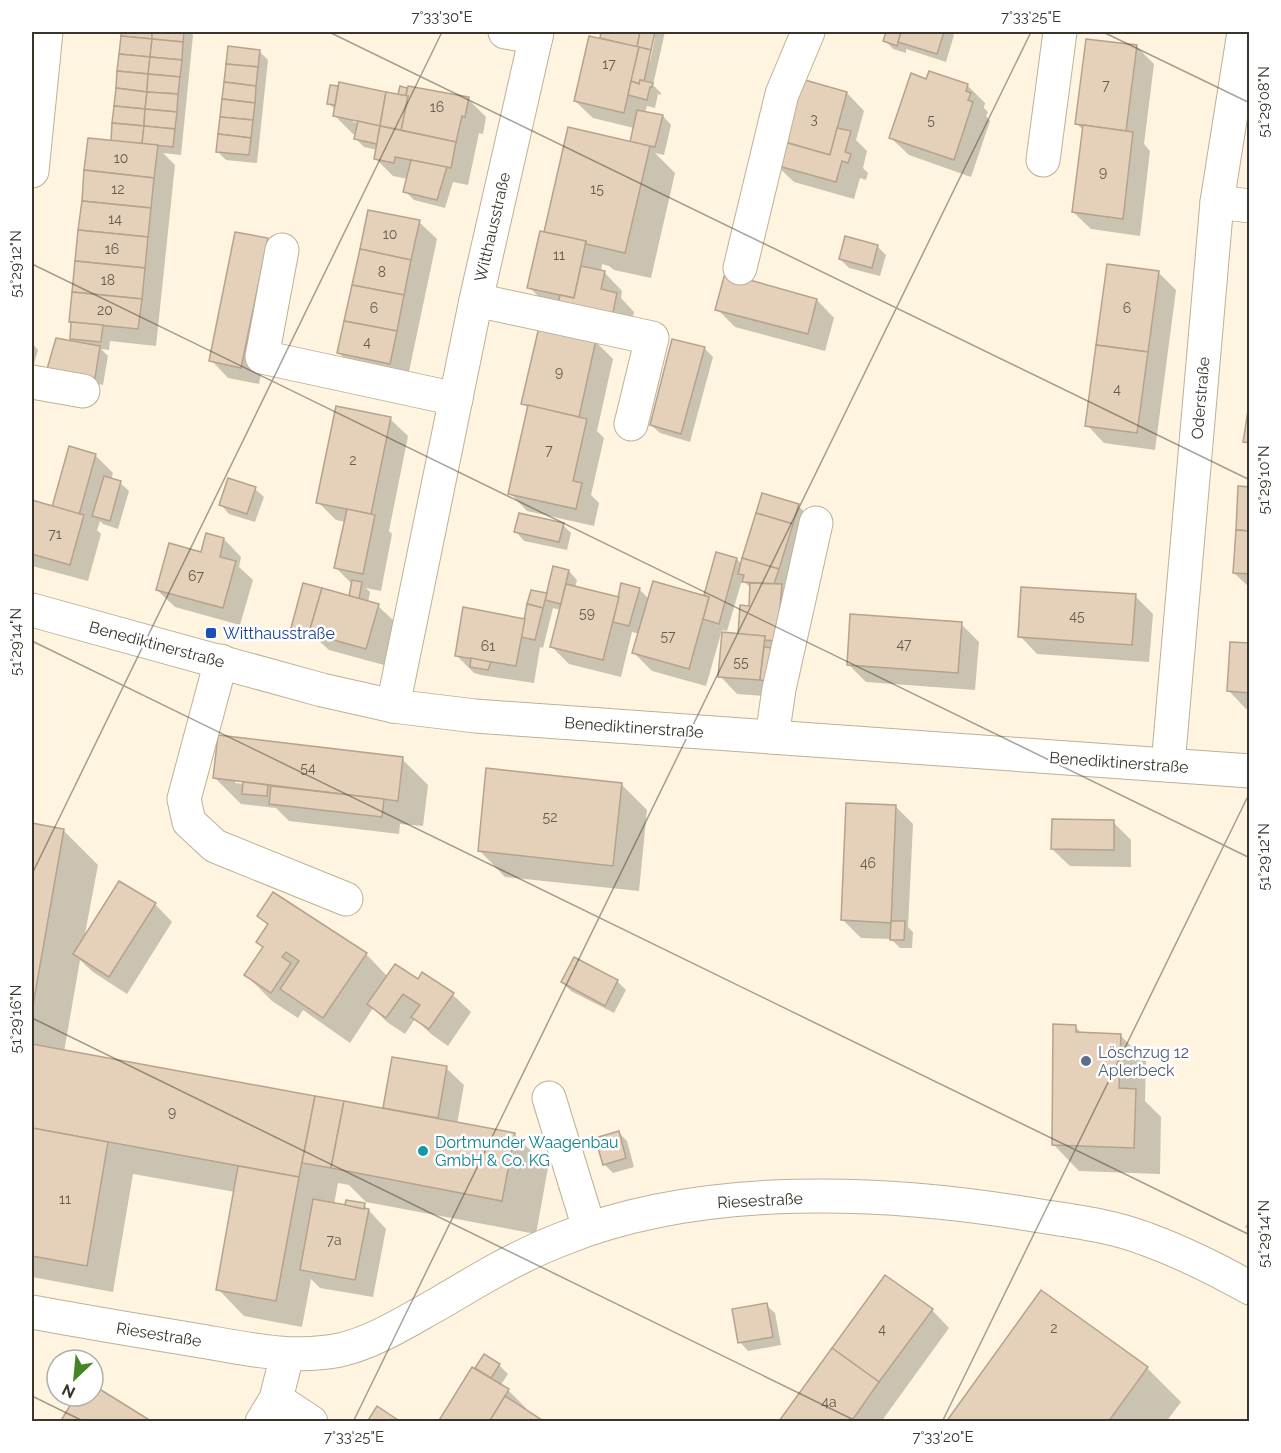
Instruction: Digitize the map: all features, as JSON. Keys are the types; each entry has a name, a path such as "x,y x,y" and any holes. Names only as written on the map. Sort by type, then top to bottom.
{"street":[{"path":"32,171 46,32"},
{"path":"740,268 783,94 808,32"},
{"path":"1043,160 1060,32"},
{"name":"Oderstraße","path":"1168,765 1217,202 1244,32"},
{"name":"Witthausstraße","path":"393,706 476,300 526,33"},
{"path":"1217,202 1250,206"},
{"path":"282,250 262,357 456,399"},
{"path":"476,300 652,338 631,424"},
{"path":"32,382 83,392"},
{"path":"772,737 779,689 816,523"},
{"name":"Benediktinerstraße","path":"32,610 322,690 393,706 475,716 1250,771"},
{"path":"221,661 183,799 189,822 215,846 346,899"},
{"path":"549,1098 589,1228"},
{"name":"Riesestraße","path":"32,1312 286,1355 341,1349 391,1331 508,1263 589,1228 649,1211 714,1202 792,1197 882,1198 976,1205 1109,1228 1145,1238 1198,1260 1250,1288"},
{"path":"286,1355 269,1410 311,1422"}],"building":[{"path":"121,32 152,32 152,39 121,36"},
{"path":"152,32 184,32 183,42 152,39"},
{"path":"601,32 640,32 637,47 600,38"},
{"path":"640,32 655,32 651,50 637,47"},
{"path":"886,32 901,32 897,46 883,41"},
{"path":"901,32 944,32 937,54 898,42"},
{"path":"121,36 152,39 150,57 119,54"},
{"path":"589,36 639,47 624,113 574,101"},
{"path":"152,39 183,42 182,60 150,57"},
{"path":"1086,39 1137,45 1126,131 1075,124"},
{"path":"228,46 260,50 258,67 226,64"},
{"path":"639,47 651,50 644,81 640,80 639,84 631,81"},
{"path":"119,54 150,57 148,74 117,71"},
{"path":"150,57 182,60 180,77 148,74"},
{"path":"226,64 258,67 256,86 224,82"},
{"path":"117,71 148,74 147,92 116,88"},
{"path":"929,71 968,84 966,91 971,93 968,100 973,102 954,160 889,138 911,73 926,79"},
{"path":"148,74 180,77 178,94 147,92"},
{"path":"798,78 847,92 830,155 781,141"},
{"path":"640,80 653,83 647,100 628,95 631,81 639,84"},
{"path":"224,82 256,86 255,103 222,99"},
{"path":"339,82 386,92 380,126 333,116"},
{"path":"330,85 338,86 335,105 327,104"},
{"path":"400,86 407,88 406,96 398,94"},
{"path":"408,86 469,97 456,142 401,130"},
{"path":"116,88 147,92 145,109 114,106"},
{"path":"147,92 178,94 177,112 145,109"},
{"path":"386,92 408,96 401,130 380,126"},
{"path":"222,99 255,103 253,120 220,117"},
{"path":"114,106 145,109 144,126 112,123"},
{"path":"145,109 177,112 175,129 144,126"},
{"path":"637,110 663,115 655,147 630,142"},
{"path":"220,117 253,120 251,138 218,134"},
{"path":"358,121 380,126 377,144 354,139"},
{"path":"112,123 144,126 142,144 111,141"},
{"path":"1083,125 1133,132 1123,219 1072,212"},
{"path":"144,126 175,129 173,147 142,144"},
{"path":"380,126 456,142 451,168 395,157 394,163 374,159"},
{"path":"568,127 650,146 625,253 586,244 586,241 544,232"},
{"path":"837,128 851,131 845,152 851,154 848,163 842,161 836,182 775,165 781,141 830,155"},
{"path":"218,134 251,138 249,155 216,152"},
{"path":"88,138 158,145 154,178 84,170"},
{"path":"411,160 447,167 437,200 403,192"},
{"path":"84,170 154,178 151,208 82,201"},
{"path":"82,201 151,208 148,237 78,230"},
{"path":"368,210 420,220 411,260 360,249"},
{"path":"78,230 148,237 145,268 75,261"},
{"path":"540,231 586,241 574,298 527,288"},
{"path":"235,232 268,238 241,368 209,361"},
{"path":"845,236 878,245 872,268 839,259"},
{"path":"360,249 411,260 404,295 352,285"},
{"path":"75,261 145,268 142,299 72,292"},
{"path":"1107,264 1159,271 1148,352 1096,345"},
{"path":"581,266 605,271 601,289 617,293 611,322 557,309 560,295 574,298"},
{"path":"725,273 817,299 808,334 715,310"},
{"path":"352,285 404,295 397,331 344,321"},
{"path":"72,292 142,299 138,329 69,322"},
{"path":"344,321 397,331 390,364 337,353"},
{"path":"71,322 103,325 101,342 70,339"},
{"path":"539,327 596,340 579,417 521,404"},
{"path":"56,338 100,346 95,378 47,369"},
{"path":"672,339 705,347 681,434 650,425"},
{"path":"1096,345 1148,352 1137,433 1085,426"},
{"path":"1250,398 1250,443 1243,442"},
{"path":"528,405 587,419 573,481 582,483 576,509 508,494"},
{"path":"336,406 391,417 371,514 316,503"},
{"path":"69,446 96,454 79,515 52,507"},
{"path":"104,476 121,481 110,521 92,516"},
{"path":"228,478 256,487 247,514 219,505"},
{"path":"1238,486 1250,487 1250,531 1236,530"},
{"path":"762,493 799,504 793,524 756,513"},
{"path":"32,500 84,515 70,565 32,554"},
{"path":"347,509 375,515 363,574 334,568"},
{"path":"519,513 564,523 559,542 514,532"},
{"path":"756,513 793,524 779,569 742,558"},
{"path":"1236,530 1250,531 1250,574 1233,573"},
{"path":"206,533 224,538 220,557 236,561 223,608 156,590 169,543 201,552"},
{"path":"716,552 737,558 719,624 703,619 709,597 704,595"},
{"path":"742,558 779,569 774,584 742,582 744,575 738,574"},
{"path":"553,566 569,570 561,604 545,600"},
{"path":"352,580 362,582 359,599 349,596"},
{"path":"653,581 709,597 689,669 632,653"},
{"path":"303,583 322,588 309,633 291,628"},
{"path":"621,583 640,588 629,626 613,622"},
{"path":"750,583 782,584 777,641 764,640 765,636 738,634 740,605 749,606"},
{"path":"566,584 619,597 603,660 550,647"},
{"path":"1021,587 1136,594 1132,645 1018,637"},
{"path":"322,588 379,604 366,649 309,633"},
{"path":"531,590 547,593 543,608 527,604"},
{"path":"527,604 543,608 535,640 521,637"},
{"path":"463,607 525,619 516,666 455,656"},
{"path":"850,614 962,622 958,673 847,665"},
{"path":"722,632 765,636 760,680 718,677"},
{"path":"1230,642 1250,643 1250,693 1227,691"},
{"path":"764,647 772,648 769,681 760,680"},
{"path":"471,658 491,662 488,670 470,667"},
{"path":"218,735 403,757 398,801 213,778"},
{"path":"486,768 622,783 613,866 478,851"},
{"path":"243,782 268,785 267,796 242,794"},
{"path":"271,786 384,799 382,817 269,804"},
{"path":"846,803 896,805 891,923 841,920"},
{"path":"1052,819 1114,820 1114,850 1051,849"},
{"path":"32,823 64,829 32,1011"},
{"path":"119,881 156,903 109,977 73,954"},
{"path":"273,892 367,953 323,1018 280,989 299,961 286,952 282,957 291,963 271,993 244,975 263,947 256,942 268,924 257,916"},
{"path":"891,921 905,921 904,940 890,940"},
{"path":"574,957 618,980 605,1006 561,982"},
{"path":"395,964 418,979 422,972 454,993 429,1029 411,1017 420,1005 403,994 386,1018 367,1004"},
{"name":"Löschzug 12 Aplerbeck","path":"1053,1024 1076,1025 1076,1032 1121,1034 1119,1088 1136,1089 1134,1148 1052,1145"},
{"path":"32,1044 315,1096 299,1177 32,1128"},
{"path":"392,1057 447,1066 438,1118 383,1108"},
{"path":"315,1096 344,1101 331,1168 302,1163"},
{"name":"Dortmunder Waagenbau GmbH & Co. KG","path":"344,1101 515,1133 502,1201 331,1168"},
{"path":"32,1128 108,1142 87,1266 32,1256"},
{"path":"619,1131 626,1158 603,1165 595,1138"},
{"path":"238,1166 299,1177 276,1301 216,1290"},
{"path":"313,1199 369,1209 355,1280 300,1270"},
{"path":"346,1200 365,1203 364,1209 345,1205"},
{"path":"885,1275 933,1309 879,1382 832,1348"},
{"path":"1041,1290 1148,1367 1108,1422 946,1422"},
{"path":"767,1303 773,1337 738,1343 732,1309"},
{"path":"832,1348 879,1382 851,1422 779,1421"},
{"path":"484,1354 500,1364 491,1378 475,1368"},
{"path":"472,1367 509,1389 489,1422 438,1422"},
{"path":"105,1392 151,1421 150,1422 60,1422 69,1408 105,1408"},
{"path":"505,1396 545,1422 489,1422"},
{"path":"377,1406 401,1422 367,1422"}],"place":[{"name":"Witthausstraße","path":"211,633"},
{"name":"Löschzug 12 Aplerbeck","path":"1086,1061"},
{"name":"Dortmunder Waagenbau GmbH & Co. KG","path":"423,1151"}]}
